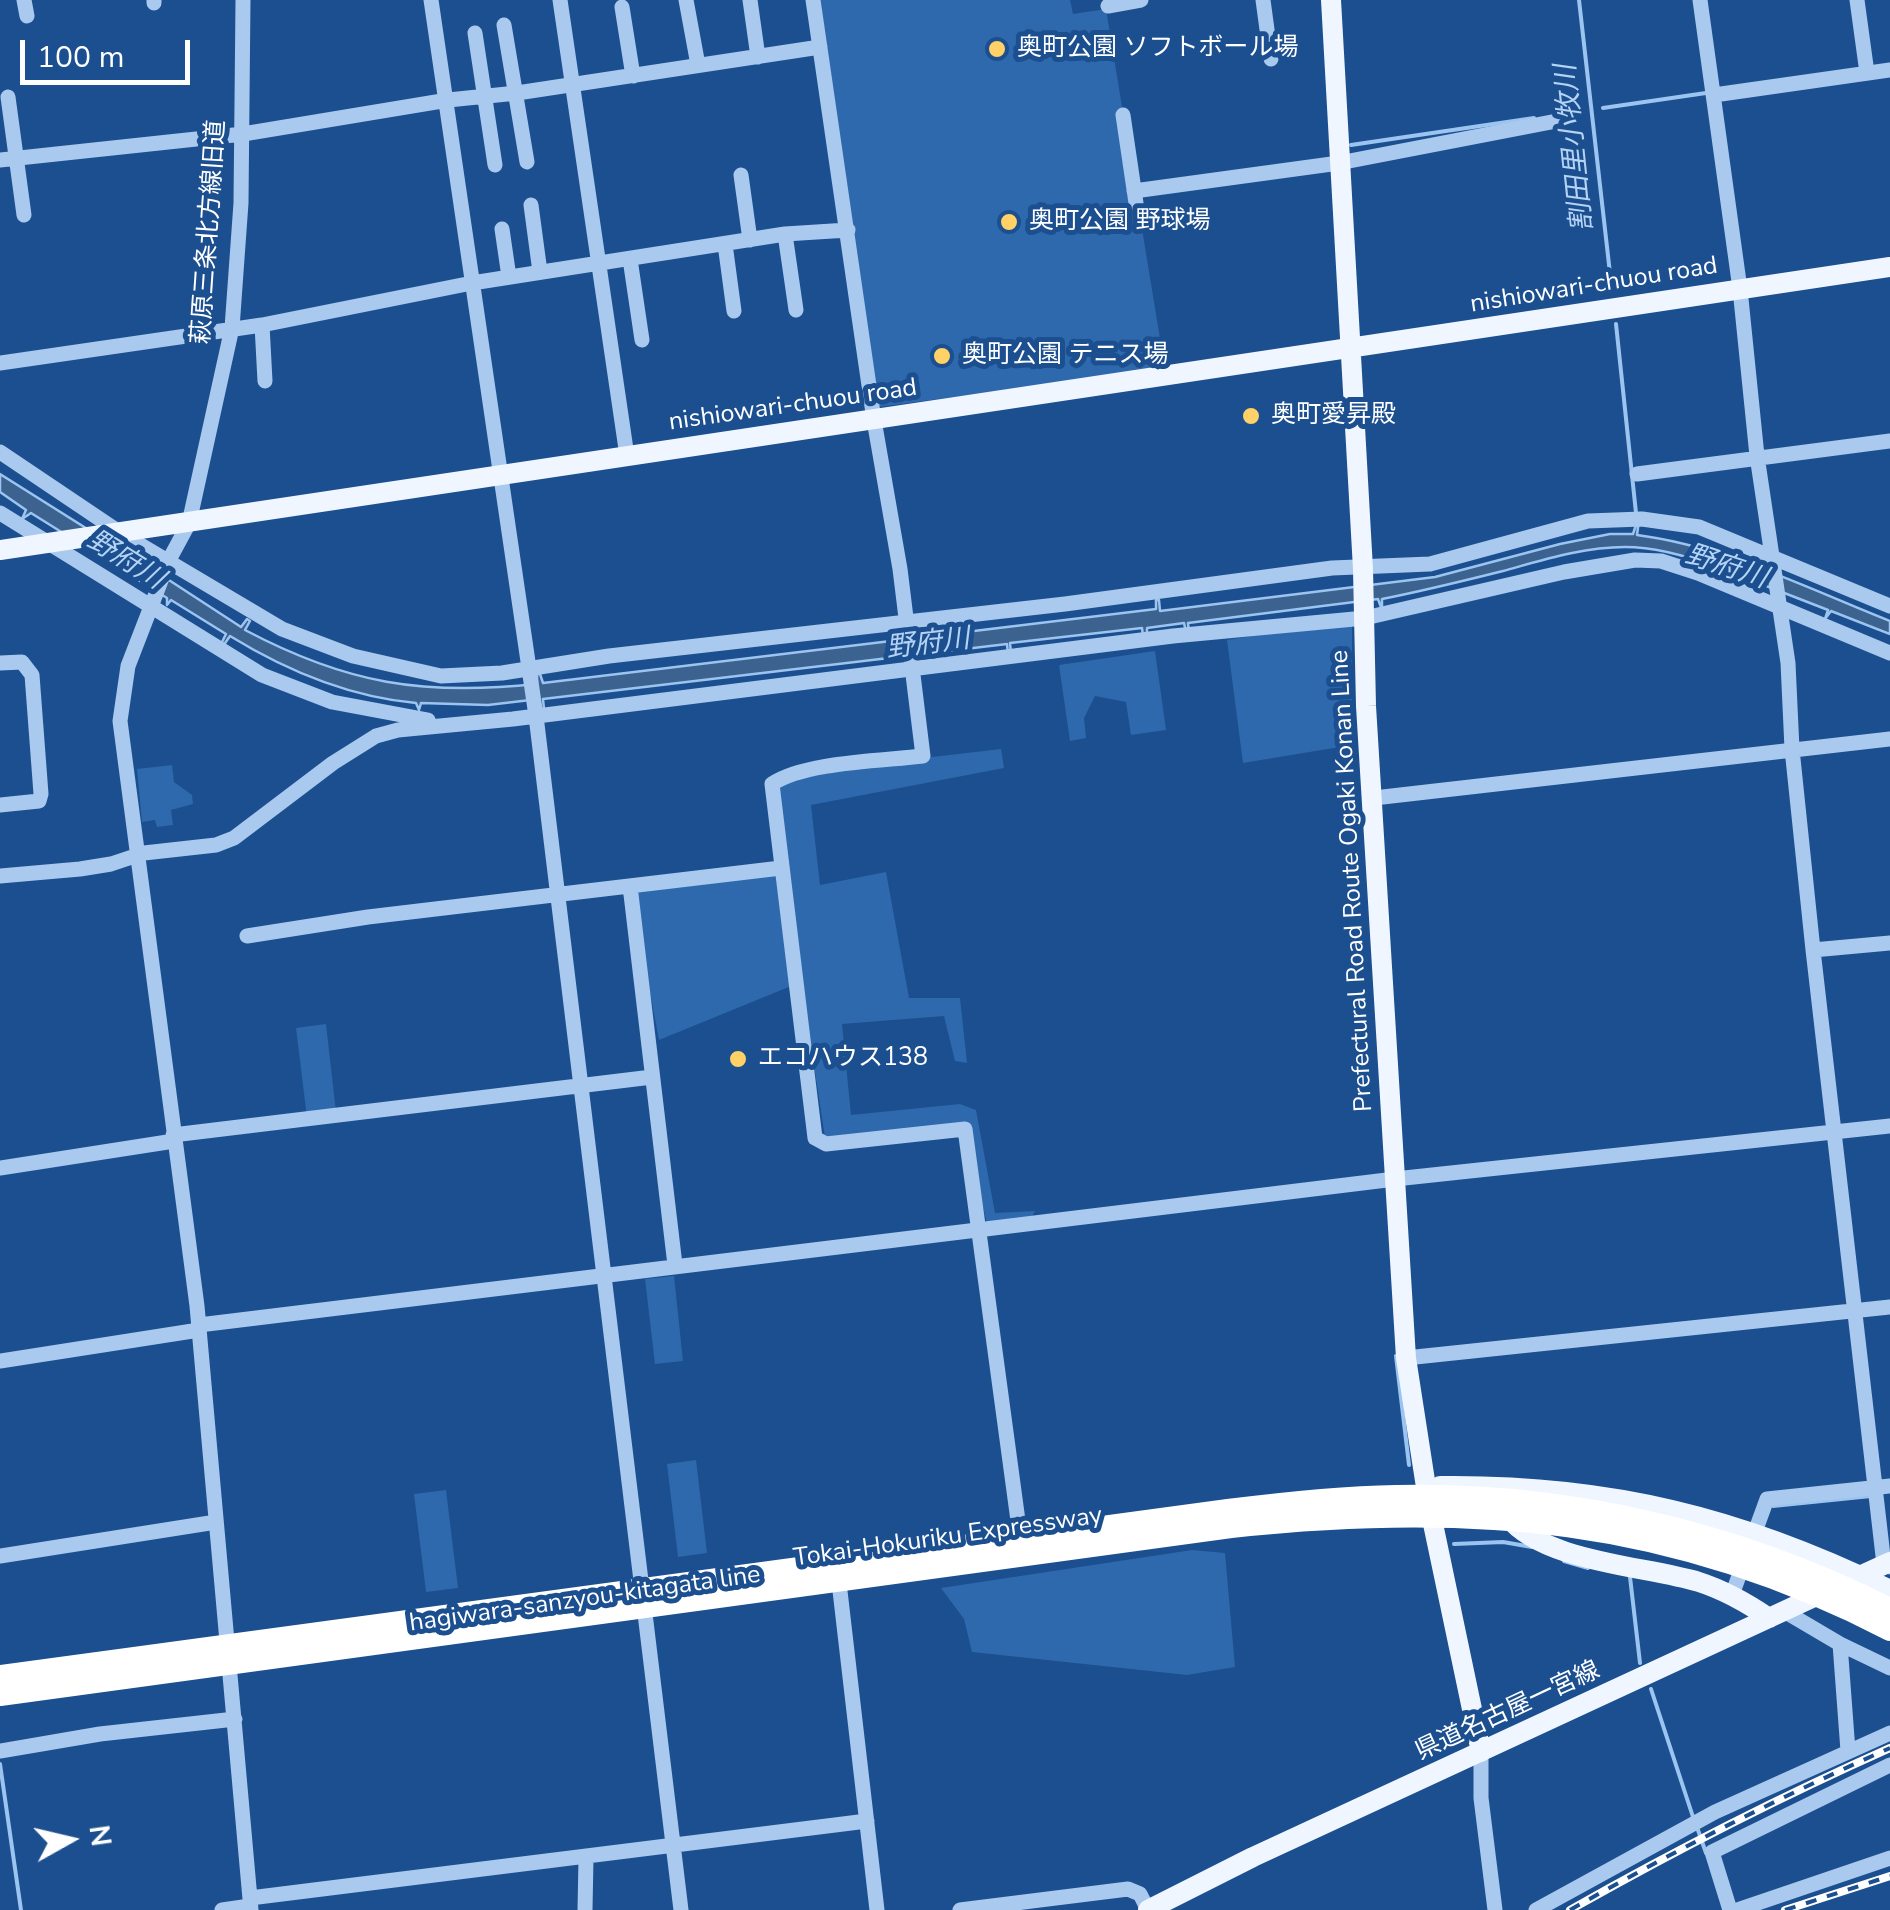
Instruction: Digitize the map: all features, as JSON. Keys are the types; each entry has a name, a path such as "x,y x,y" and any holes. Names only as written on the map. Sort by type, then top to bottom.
{"highway":[{"name":"Tokai-Hokuriku Expressway","path":"0,1676 1228,1510 1395,1496 1525,1502 1659,1524 1759,1552 1890,1609"},
{"name":"Tokai-Hokuriku Expressway","path":"0,1694 1231,1527 1396,1514 1511,1518 1657,1542 1786,1582 1890,1630"}],"main road":[{"name":"Prefectural Road Route Ogaki Konan Line","path":"1331,0 1363,569 1366,706 1406,1358 1427,1493 1481,1752"},
{"name":"nishiowari-chuou road","path":"0,550 1890,267"},
{"path":"1550,1489 1612,1484 1697,1503 1885,1566"},
{"name":"hagiwara-sanzyou-kitagata line","path":"0,1666 1248,1497 1427,1493 1469,1486 1604,1494 1684,1512 1760,1535 1890,1590"},
{"path":"1492,1487 1514,1524 1560,1549 1699,1582 1776,1614"},
{"name":"hagiwara-sanzyou-kitagata line","path":"0,1704 1367,1521 1391,1516 1427,1493"},
{"name":"県道名古屋一宮線","path":"1148,1910 1253,1856 1885,1566"}],"street":[{"name":"萩原三条北方線旧道","path":"242,0 243,134 232,328 188,523 168,561 128,666 120,720 199,1328 250,1905"},
{"path":"431,0 536,716 682,1910"},
{"path":"560,0 627,456"},
{"path":"686,0 698,66"},
{"path":"750,0 758,57"},
{"path":"813,0 907,621 923,756 786,774 772,784 814,1138 826,1144 965,1128 1019,1528"},
{"path":"1108,6 1141,0"},
{"path":"1263,0 1271,59"},
{"path":"1700,0 1740,288 1757,456 1788,663 1792,748 1833,1132 1882,1487 1885,1566"},
{"path":"1857,0 1867,72"},
{"path":"622,7 633,76"},
{"path":"504,25 527,162"},
{"path":"475,33 496,164"},
{"path":"8,159 243,134 448,100 820,47"},
{"path":"1714,95 1890,70"},
{"path":"8,97 8,159 24,215"},
{"path":"1123,115 1135,197 1567,119"},
{"path":"741,175 750,240"},
{"path":"531,206 540,272"},
{"path":"502,229 509,277"},
{"path":"0,363 262,325 540,272 785,234 848,230"},
{"path":"785,234 796,310"},
{"path":"724,244 734,311"},
{"path":"630,258 642,340"},
{"path":"262,325 265,381"},
{"path":"1637,474 1890,440"},
{"path":"0,452 122,534 282,629 353,656 442,676 529,669 1332,568 1430,564 1588,520 1637,519 1699,527 1890,606"},
{"path":"0,513 262,675 296,690 375,712 458,724"},
{"path":"0,876 80,869 216,845 234,838 333,763 376,736 398,730 1173,636 1365,618 1564,572 1635,560 1683,568 1890,653"},
{"path":"0,663 22,662 32,675 42,794 39,802 0,805"},
{"path":"1374,798 1890,739"},
{"path":"247,936 781,868"},
{"path":"630,886 675,1265"},
{"path":"1814,950 1890,943"},
{"path":"0,1168 173,1138 652,1077"},
{"path":"0,1361 199,1328 675,1265 1396,1179 1890,1126"},
{"path":"1406,1358 1890,1307"},
{"path":"1732,1596 1767,1500 1882,1487"},
{"path":"0,1556 216,1522"},
{"path":"840,1591 877,1910"},
{"path":"1776,1614 1890,1668"},
{"path":"1840,1644 1848,1751"},
{"path":"0,1752 100,1734 234,1719"},
{"path":"1536,1910 1715,1812 1890,1733"},
{"path":"1481,1752 1481,1798 1495,1910"},
{"path":"1890,1765 1712,1852 1733,1910 1890,1858"},
{"path":"222,1910 866,1822"},
{"path":"585,1910 586,1858"},
{"path":"960,1910 1064,1904 1128,1889 1140,1894 1148,1910"}],"shaded area":[{"path":"817,0 1070,0 1073,14 1106,9 1165,369 878,407"},
{"path":"1352,620 1352,745 1243,763 1227,640"},
{"path":"1155,651 1166,730 1131,735 1126,702 1095,696 1084,718 1086,738 1070,741 1059,665"},
{"path":"1001,749 1004,768 811,805 820,885 886,872 909,998 960,998 967,1063 955,1061 944,1016 842,1024 851,1115 960,1104 976,1110 995,1213 1035,1211 1032,1216 988,1228 965,1129 826,1144 772,789 786,774"},
{"path":"172,765 174,782 192,795 193,804 171,810 173,825 157,827 155,820 142,822 137,769"},
{"path":"776,868 796,984 659,1040 630,886"},
{"path":"326,1024 336,1112 307,1118 296,1028"},
{"path":"674,1276 683,1361 655,1364 645,1279"},
{"path":"696,1460 707,1553 678,1557 667,1464"},
{"path":"446,1490 458,1588 426,1592 414,1494"},
{"path":"1192,1550 1225,1553 1235,1667 1187,1675 972,1652 964,1619 941,1588"}],"water":[{"name":"野府川","path":"0,474 151,569 156,564 155,571 241,627 247,619 250,621 245,630 352,674 421,686 537,684 537,674 543,683 1156,609 1156,600 1160,611 1435,577 1560,544 1610,534 1633,534 1640,513 1637,535 1702,549 1766,570 1890,621 1890,634 1831,611 1825,619 1828,610 1720,568 1713,576 1716,567 1694,559 1625,547 1564,555 1382,599 1382,610 1378,599 1188,623 1189,632 1184,623 1147,628 1147,636 1143,636 1142,628 1010,643 1008,654 1007,644 543,699 544,709 539,699 488,705 421,703 419,710 416,703 367,695 320,680 230,636 223,646 226,634 171,600 167,605 167,598 31,513 22,519 26,510 0,492"}],"waterway":[{"name":"割田里小牧川","path":"1579,0 1612,291"},
{"path":"1603,108 1706,93"},
{"path":"1351,145 1534,118"},
{"name":"割田里小牧川","path":"1616,324 1636,513"},
{"path":"1396,1356 1409,1465"},
{"path":"1773,1506 1871,1496"},
{"path":"1454,1544 1503,1542 1532,1547"},
{"path":"1564,1561 1588,1568"},
{"path":"1630,1577 1640,1663"},
{"path":"1651,1689 1694,1820"},
{"path":"0,1764 21,1910"},
{"path":"1698,1830 1706,1853"}],"railway":[{"path":"1570,1910 1728,1825 1890,1748"},
{"path":"1785,1910 1890,1876"}],"place":[{"name":"奥町公園 ソフトボール場","path":"997,49"},
{"name":"奥町公園 野球場","path":"1009,222"},
{"name":"奥町公園 テニス場","path":"942,356"},
{"name":"奥町愛昇殿","path":"1251,416"},
{"name":"エコハウス138","path":"738,1059"}]}
